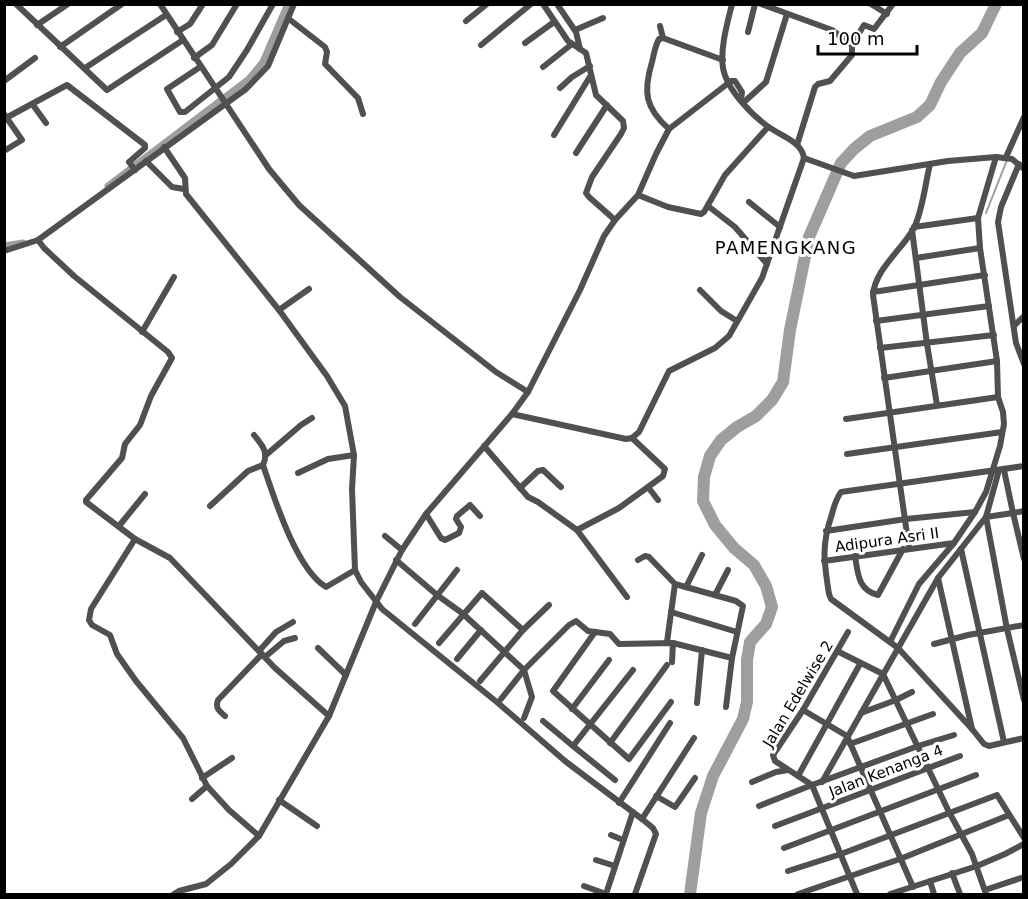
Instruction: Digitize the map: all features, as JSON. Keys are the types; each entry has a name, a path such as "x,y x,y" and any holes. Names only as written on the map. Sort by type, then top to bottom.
{"street":[{"path":"37,25 68,4"},
{"path":"60,47 122,4"},
{"path":"177,32 189,24 203,4"},
{"path":"194,58 212,45 237,4"},
{"path":"200,67 167,89 180,112 185,112 225,81 273,4"},
{"path":"4,251 38,240 133,167 246,89 266,68 294,4"},
{"path":"466,21 487,4"},
{"path":"482,45 531,4"},
{"path":"543,4 572,44 588,57 596,95 620,117 624,128 592,177 586,193 618,216"},
{"path":"728,83 723,60 732,4"},
{"path":"748,32 755,4"},
{"path":"761,4 832,30 852,45"},
{"path":"871,4 887,14"},
{"path":"797,145 815,87 830,81 852,55 852,45 865,25 873,30 887,14 892,4"},
{"path":"17,5 85,68 104,89 110,90 183,40"},
{"path":"161,5 269,169 299,205 400,297 488,366 528,392"},
{"path":"560,6 579,38 580,49"},
{"path":"742,102 766,82 787,14"},
{"path":"85,68 166,15"},
{"path":"575,30 603,18"},
{"path":"289,19 325,47 327,52 325,64 358,98 363,114"},
{"path":"525,43 554,22"},
{"path":"660,26 663,38"},
{"path":"663,38 723,60"},
{"path":"663,38 657,42 646,90 654,114 669,129"},
{"path":"543,67 572,44"},
{"path":"4,81 35,58"},
{"path":"560,88 590,66"},
{"path":"554,135 591,74"},
{"path":"174,894 206,884 231,864 259,836 329,716 376,602 402,550 426,514 512,414 528,392 580,290 604,236 618,216 638,195 669,129 728,83 735,81 742,92 742,102 768,127 797,145 802,150 804,158 762,279 729,336 716,348 669,371 639,432 632,438 604,435 561,423 512,414"},
{"path":"4,151 22,140 6,117 33,105 65,85 145,145 145,148 130,160 133,167"},
{"path":"33,105 46,123"},
{"path":"576,153 607,105"},
{"path":"1009,158 1023,117"},
{"path":"638,195 701,214 725,175 768,127"},
{"path":"164,147 184,178 186,194 279,310 327,376 345,406 354,455 352,489 355,570 361,582 382,609 565,761 656,832 635,894"},
{"path":"804,158 848,175 860,177 948,160 996,157 1009,158 1021,167 1001,207 998,222 1016,343 1023,364"},
{"path":"822,782 938,578 986,517 999,470 1003,412 998,397 997,361 980,248 978,218 996,157"},
{"path":"146,160 172,187 184,189"},
{"path":"930,164 913,229 927,344 938,405"},
{"path":"749,202 780,227"},
{"path":"708,206 735,228 767,264"},
{"path":"855,556 859,582 870,592 878,595 906,549 906,519 873,292 879,276 913,229 978,218"},
{"path":"38,240 74,276 170,354 171,362 151,396 136,432 124,444 122,458 86,500 135,539 168,556 176,563 262,654 329,716"},
{"path":"916,258 980,248"},
{"path":"873,292 985,275"},
{"path":"142,332 174,278"},
{"path":"279,310 309,290"},
{"path":"700,290 721,311 737,321"},
{"path":"876,321 989,306"},
{"path":"1015,325 1023,316"},
{"path":"880,348 994,335"},
{"path":"884,378 997,361"},
{"path":"846,418 998,397"},
{"path":"312,418 266,455 263,465 284,526 321,585 326,587 355,570"},
{"path":"847,454 1002,432"},
{"path":"254,435 263,445 266,455"},
{"path":"577,530 619,508 663,476 665,469 632,438"},
{"path":"484,446 528,497 577,530 627,597"},
{"path":"298,473 328,459 354,455"},
{"path":"210,506 248,471 263,465"},
{"path":"1023,466 840,493 826,531 823,548 831,599 898,648 986,746 1023,738"},
{"path":"520,488 538,471 543,470 561,487"},
{"path":"890,642 919,584 954,543 999,470"},
{"path":"999,470 1013,513 1023,559"},
{"path":"648,487 658,500"},
{"path":"118,526 145,494"},
{"path":"426,514 441,538 445,540 459,533 457,516 470,505 480,516"},
{"path":"986,517 1023,511"},
{"path":"826,531 975,512"},
{"path":"986,517 1023,700"},
{"path":"385,536 402,550"},
{"path":"135,539 91,609 89,620 92,625 112,638 112,645 117,654 187,745 207,786 229,810 259,836"},
{"name":"Adipura Asri II","path":"824,561 954,543"},
{"path":"961,549 1004,742"},
{"path":"686,586 702,555"},
{"path":"638,560 645,556 649,557 675,584 736,601 742,606 736,632 726,707"},
{"path":"396,560 436,595 462,613 524,670 532,697 524,718"},
{"path":"415,624 457,570"},
{"path":"715,595 728,570"},
{"path":"938,578 972,729"},
{"path":"610,743 670,664 671,612 675,584"},
{"path":"439,643 462,613 482,593 523,630"},
{"path":"480,681 523,630 549,605"},
{"path":"671,612 736,632"},
{"path":"501,699 524,670 572,622 576,621 588,631 610,634 619,644 670,642 732,658"},
{"path":"225,716 216,705 218,700 262,654 276,632 293,622"},
{"path":"934,644 1023,625"},
{"path":"457,659 481,630"},
{"path":"595,632 553,691 590,726 629,759 671,702"},
{"name":"Jalan Edelwise 2","path":"788,770 774,761 773,756 803,710 848,632"},
{"path":"262,654 295,638"},
{"path":"318,648 346,675"},
{"path":"697,703 702,650"},
{"path":"837,651 883,674 976,866 985,892 1023,877"},
{"path":"572,709 609,660"},
{"path":"798,776 860,664"},
{"path":"573,746 633,670"},
{"path":"860,713 912,692"},
{"path":"803,710 847,736 872,790 911,890"},
{"path":"850,744 933,714"},
{"path":"543,721 615,780"},
{"path":"619,802 670,723"},
{"path":"759,806 918,746 954,735"},
{"path":"642,819 694,738"},
{"name":"Jalan Kenanga 4","path":"775,826 960,756"},
{"path":"202,778 232,758"},
{"path":"752,782 776,772 788,770 812,785 857,894"},
{"path":"784,848 976,775"},
{"path":"656,796 675,807 695,778"},
{"path":"192,799 207,786"},
{"path":"788,871 841,854 998,795 1023,838"},
{"path":"279,800 317,826"},
{"path":"584,886 606,894 633,812"},
{"path":"798,894 900,859 1009,815"},
{"path":"611,835 623,840"},
{"path":"890,894 911,890 930,881 976,866 1023,844"},
{"path":"596,860 615,866"},
{"path":"952,873 960,894"},
{"path":"930,881 934,894"}],"waterway":[{"path":"108,186 249,79 263,62 288,4"},
{"path":"690,894 701,813 713,776 743,719 747,702 747,660 750,642 766,624 772,607 766,586 754,565 734,548 715,525 703,501 704,477 710,456 721,440 756,416 772,400 783,382 790,330 809,237 841,163 870,136 917,117 930,105 941,82 960,53 982,33 996,4"},
{"path":"986,213 1007,160"},
{"path":"4,246 23,243"}],"district":[{"name":"PAMENGKANG","path":"786,248"}]}
